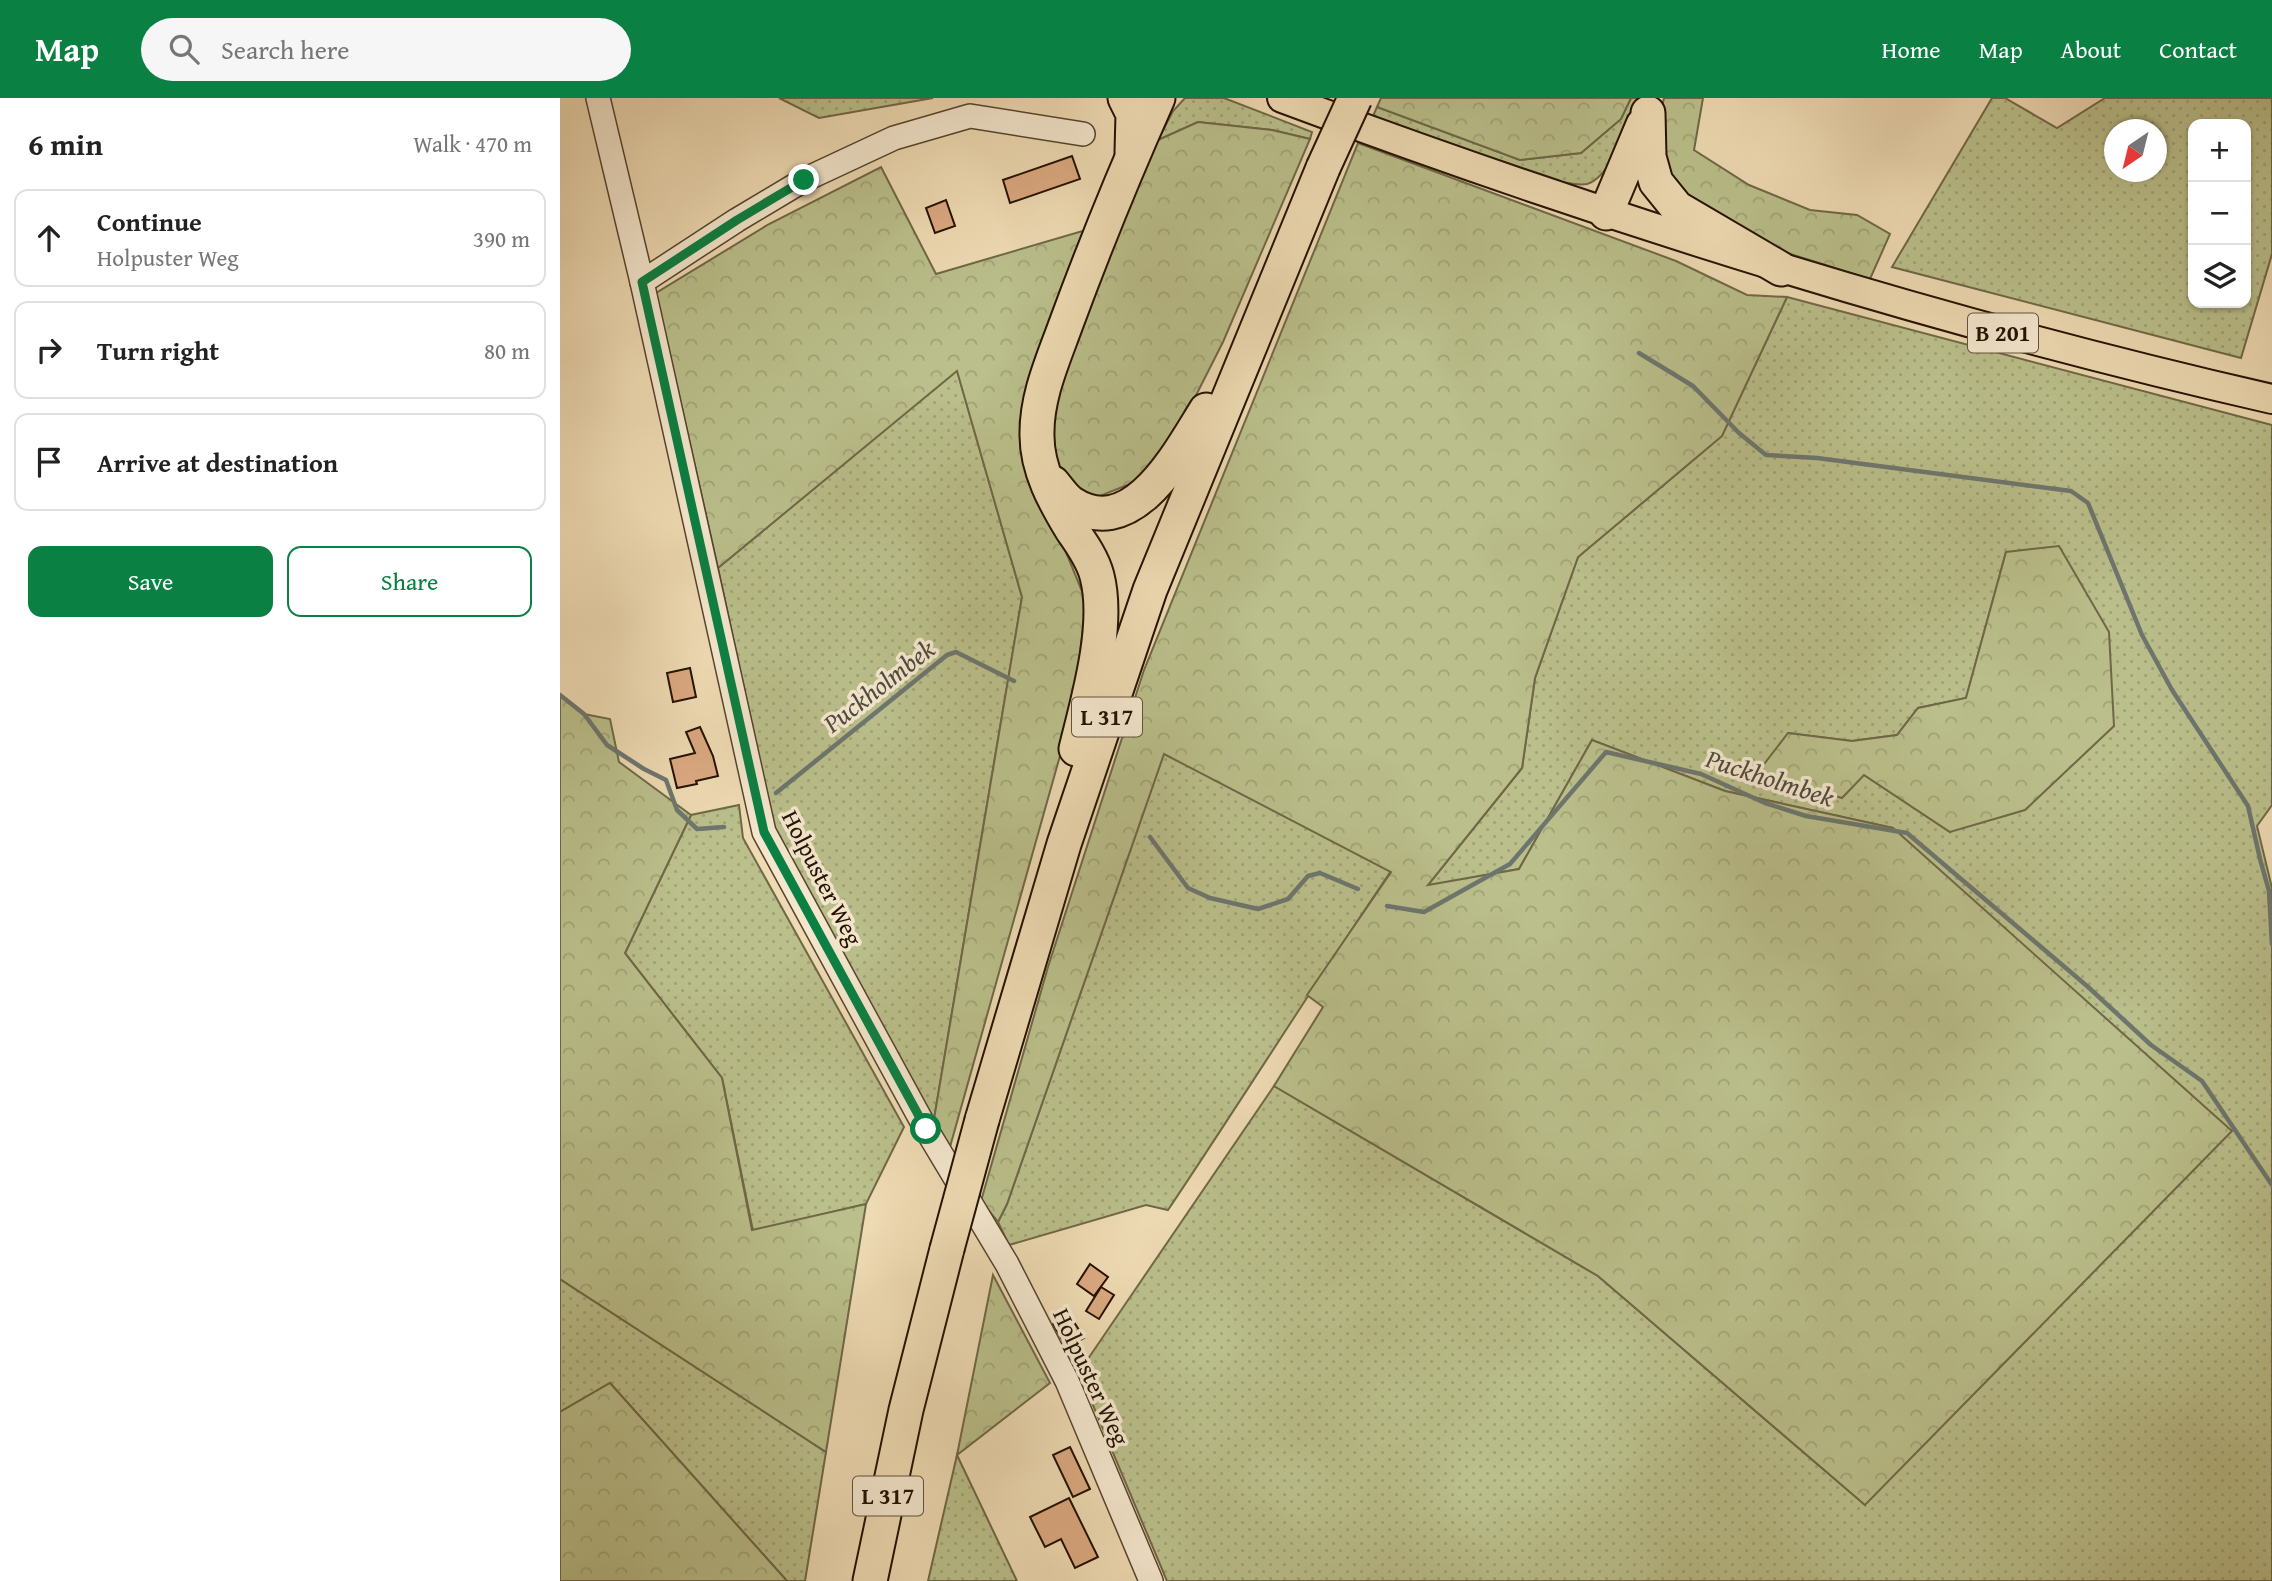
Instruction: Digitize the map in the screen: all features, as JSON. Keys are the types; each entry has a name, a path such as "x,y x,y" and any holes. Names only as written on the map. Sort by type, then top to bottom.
{"highway":[{"path":"1125,98 1133,114 1132,158"},
{"path":"1064,844 1064,797 1089,695 1096,656 1100,599 1097,575 1087,552 1059,509 1044,474 1037,438 1044,386 1085,273 1158,98"},
{"path":"1044,474 1071,502 1090,510 1110,513 1126,507 1146,494 1165,475 1251,341 1355,98"},
{"path":"1606,213 1650,105"},
{"path":"1650,105 1649,157 1656,182 1677,208 1782,269"},
{"name":"L 317","path":"870,1581 906,1410 947,1249 982,1120 1064,844 1150,590 1251,341"}],"main road":[{"name":"B 201","path":"1282,98 1606,213 1782,269 2071,352 2272,399"}],"street":[{"name":"Holpuster Weg","path":"598,98 642,282 764,832 926,1129 1007,1264 1037,1322 1067,1381 1151,1581"},
{"path":"642,282 804,180 894,138 970,116 1083,134"}],"green space":[{"path":"779,98 933,98 819,118"},
{"path":"1185,98 1224,98 1312,132 1310,139 1272,130 1198,122 1158,140 1173,111"},
{"path":"1381,98 1631,98 1621,119 1581,153 1520,160 1377,107"},
{"path":"1631,98 1641,98 1619,147 1604,171 1587,184 1554,181 1373,116 1377,107 1520,160 1581,153 1621,119"},
{"path":"1664,98 1703,98 1694,150 1749,185 1810,210 1857,215 1890,234 1870,279 1768,247 1688,199 1666,175 1654,142"},
{"path":"1992,98 2005,98 2057,128 2105,98 2272,98 2272,254 2241,358 1892,267"},
{"path":"1198,122 1272,130 1310,139 1223,342 1182,423 1135,482 1090,500 1064,485 1048,429 1051,397 1135,182 1158,140"},
{"path":"1358,143 1676,261 1747,295 1787,297 1722,436 1578,557 1535,678 1522,768 1428,885 1519,869 1592,740 1725,791 1893,828 2232,1131 1865,1505 1598,1276 1274,1086 1323,1007 1307,995 1391,872 1164,754 1007,1204 998,1222 981,1201 1048,967 1144,670"},
{"path":"881,167 936,274 1086,230 1032,384 1061,540 1086,601 1074,706 948,1154 933,1125 1022,597 957,371 718,568 656,293 769,224"},
{"path":"1787,297 2272,425 2272,805 2257,826 2272,888 2272,1581 1167,1581 1079,1372 1274,1086 1598,1276 1865,1505 1893,828 1725,791 1592,740 1519,869 1427,886 1522,768 1535,678 1578,557 1722,436","holes":["2006,552 1950,832 1864,775 1788,733 1852,741 1897,735 1918,708 1966,698"]},
{"path":"957,370 1022,597 933,1125 774,827 718,568"},
{"path":"2059,546 2109,632 2114,726 2025,810 1950,832 1864,775 1842,798 1758,772 1788,733 1852,741 1897,735 1918,708 1966,698 2006,552"},
{"path":"560,695 584,714 610,719 619,762 691,815 625,953 722,1078 752,1230 866,1204 826,1452 560,1279"},
{"path":"1164,753 1391,871 1168,1210 1146,1205 1009,1245 998,1222 1007,1204"},
{"path":"739,805 743,838 904,1127 866,1204 753,1231 722,1078 625,953 691,815"},
{"path":"993,1275 1050,1383 957,1455"},
{"path":"560,1279 826,1452 805,1581 787,1581 610,1383 560,1412"},
{"path":"610,1383 787,1581 560,1581 560,1412"},
{"path":"957,1455 1017,1581 928,1581"}],"building":[{"path":"1072,156 1080,179 1010,203 1003,180"},
{"path":"946,200 955,226 935,233 926,208"},
{"path":"690,668 696,697 673,702 667,673"},
{"path":"700,727 713,756 718,776 677,788 670,759 695,753 686,732"},
{"path":"1090,1264 1108,1277 1094,1296 1077,1284"},
{"path":"1101,1287 1114,1295 1099,1319 1086,1311"},
{"path":"1069,1314 1084,1338 1067,1348 1053,1324"},
{"path":"1070,1447 1090,1489 1073,1497 1053,1455"},
{"path":"1069,1498 1098,1557 1075,1568 1061,1539 1045,1547 1030,1517"}],"waterway":[{"name":"Puckholmbek","path":"1639,353 1693,386 1739,433 1766,455 1817,458 2071,491 2088,503 2142,635 2172,690 2248,806 2269,891 2272,944"},
{"name":"Puckholmbek","path":"776,793 947,655 956,652 1014,681"},
{"name":"Puckholmbek","path":"560,695 584,714 607,745 666,780 677,810 697,829 724,827"},
{"name":"Puckholmbek","path":"1387,906 1424,912 1510,864 1606,752 1701,774 1765,803 1806,816 1907,833 2087,986 2151,1045 2202,1081 2272,1185"},
{"name":"Puckholmbek","path":"1150,837 1188,888 1210,898 1258,909 1288,899 1308,876 1320,873 1358,889"}],"route":[{"path":"804,180 642,282 764,832 926,1129"}]}
